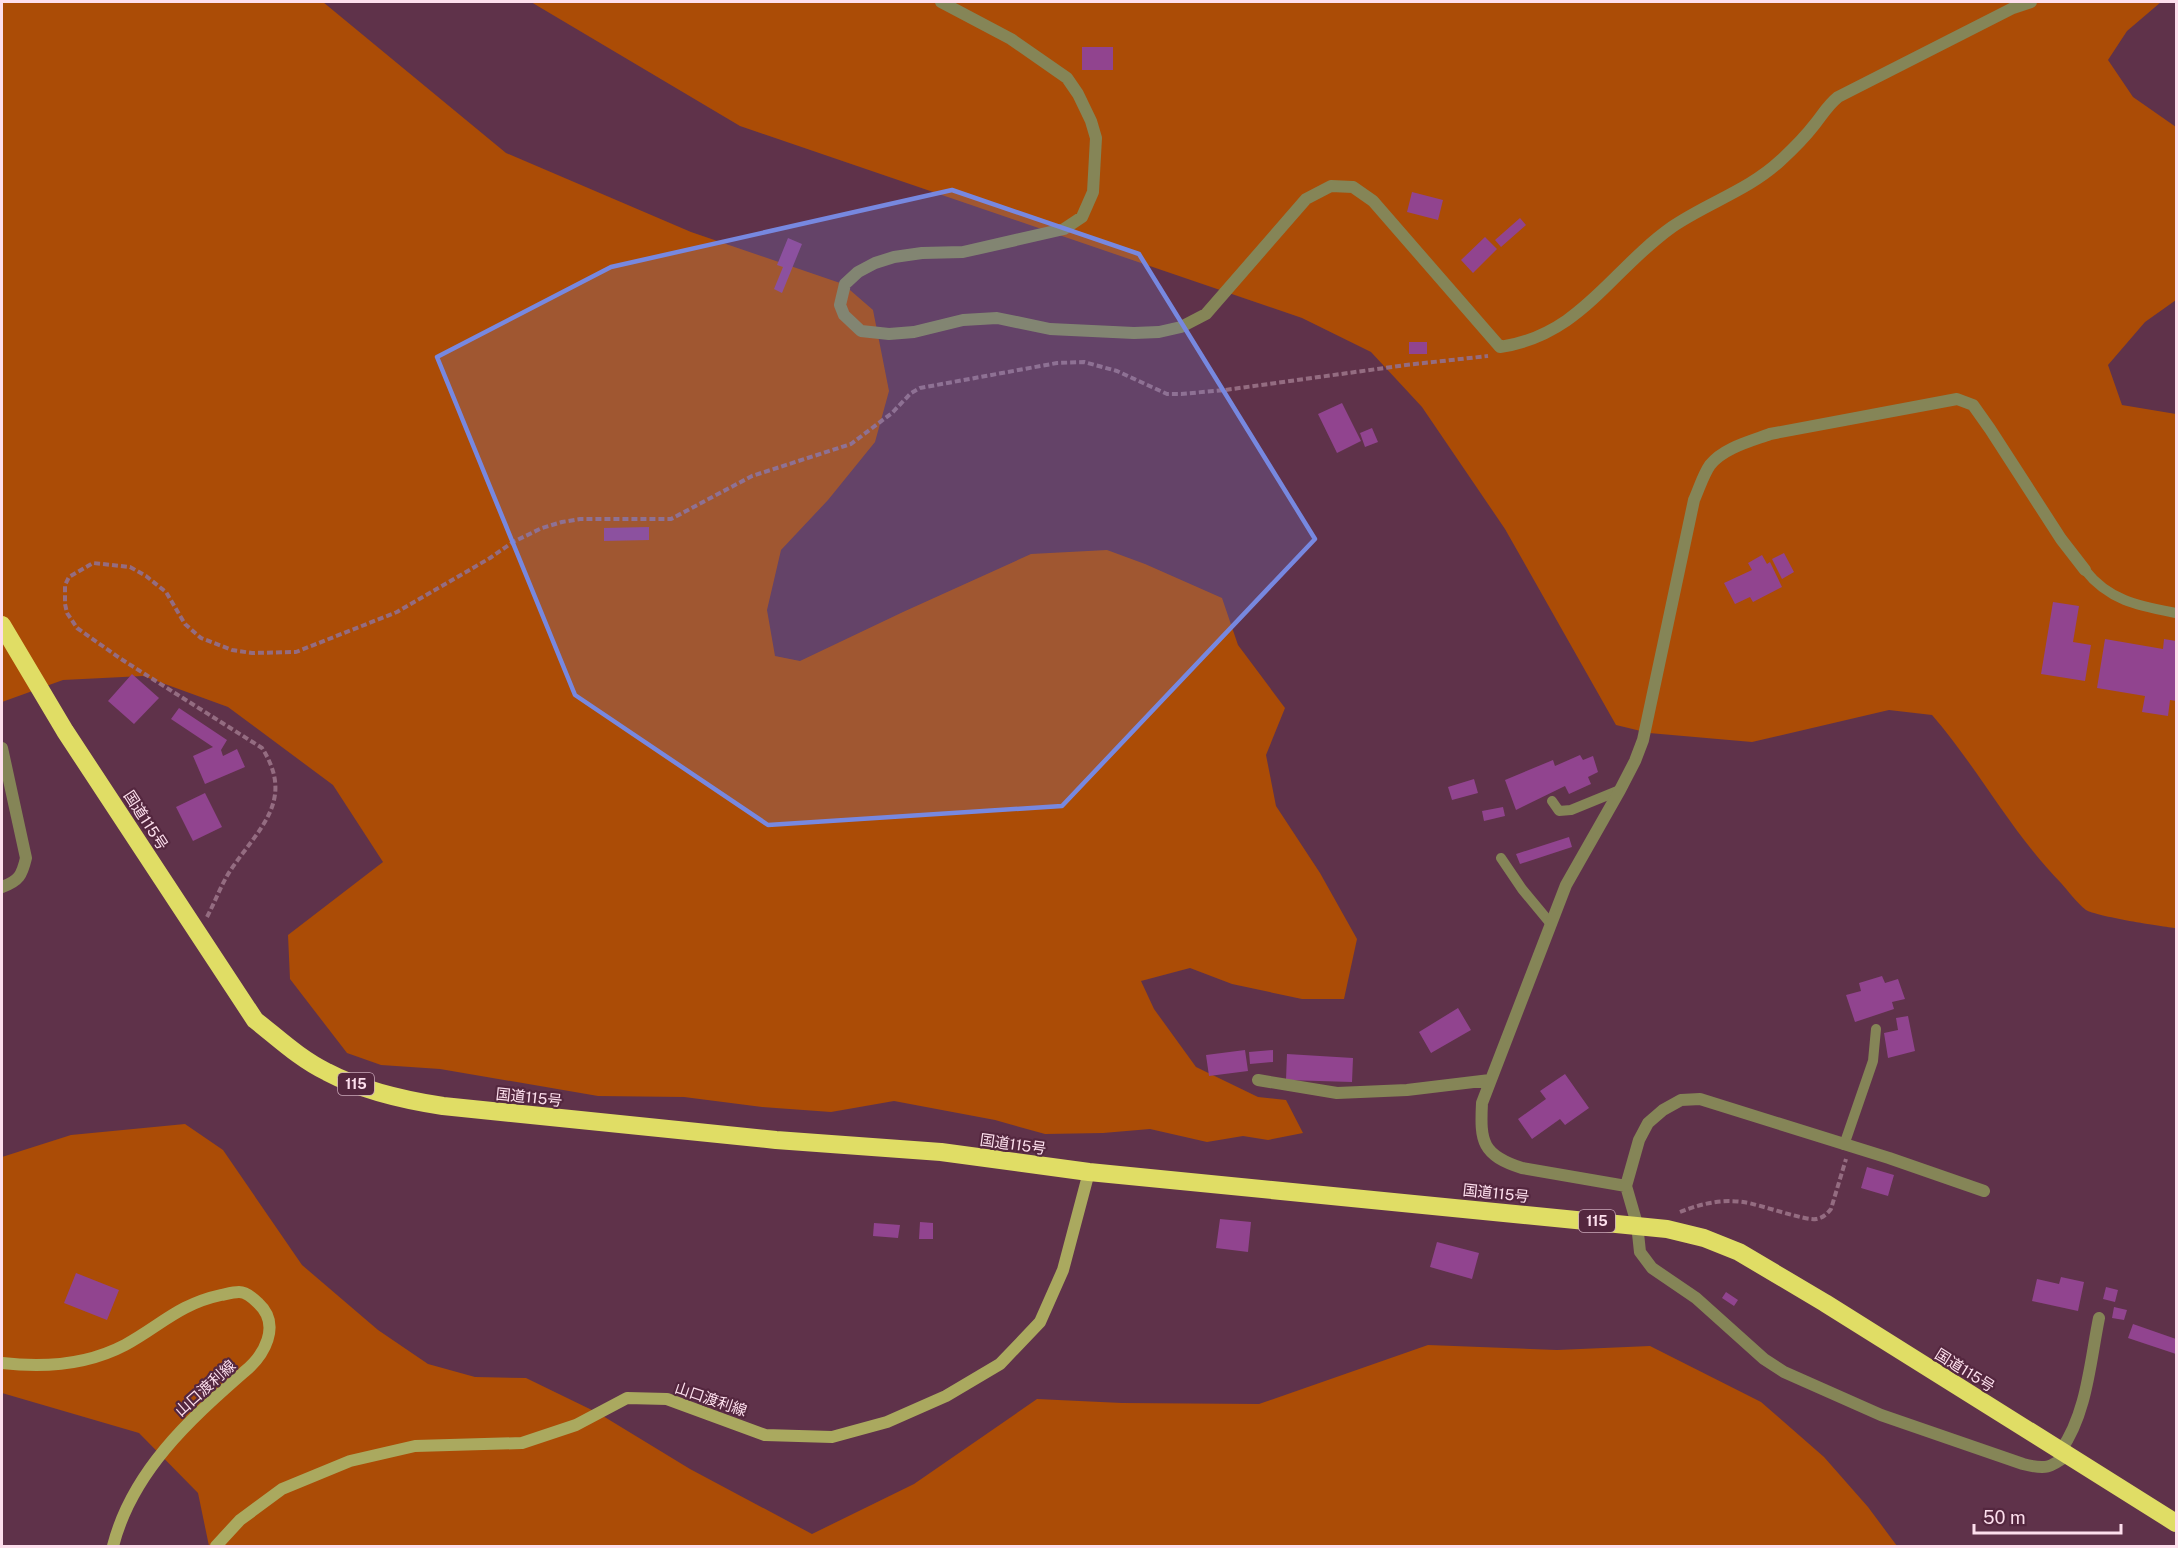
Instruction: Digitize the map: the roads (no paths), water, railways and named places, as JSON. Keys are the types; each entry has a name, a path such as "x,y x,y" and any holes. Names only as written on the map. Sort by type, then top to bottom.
{"highway":[{"name":"国道115号","path":"2,625 65,731 255,1020 297,1053 326,1072 376,1092 409,1101 776,1140 940,1152 1089,1172 1637,1224 1704,1238 1739,1252 1825,1303 2176,1523"}],"main road":[{"name":"山口渡利線","path":"216,1546 240,1520 282,1489 350,1461 415,1446 522,1443 576,1425 627,1398 667,1399 765,1435 832,1437 887,1422 946,1396 1000,1364 1040,1323 1063,1270 1089,1172"},
{"name":"山口渡利線","path":"2,1363 48,1365 74,1363 105,1354 126,1344 179,1309 209,1298 239,1292 250,1296 261,1306 268,1317 271,1331 264,1350 253,1365 198,1412 152,1465 132,1496 118,1526 113,1546"}],"street":[{"path":"941,2 1011,39 1067,78 1078,94 1091,121 1096,138 1093,192 1082,218 1064,229 963,252 922,253 894,257 874,263 858,272 845,284 840,305 844,315 861,331 889,334 914,333 963,320 997,318 1050,329 1134,333 1160,332 1180,327 1206,314 1306,199 1331,186 1353,187 1372,201 1500,347 1519,344 1547,333 1573,318 1652,242 1674,226 1758,178 1780,161 1815,124 1827,105 1838,97 2013,8 2031,2"},
{"path":"1626,1186 1508,1164 1491,1152 1481,1137 1482,1103 1566,885 1620,790 1643,740 1694,500 1711,464 1745,443 1770,434 1957,399 1966,401 1973,405 1990,429 2061,539 2085,570"},
{"path":"2,748 26,858 22,873 17,879 2,887"},
{"path":"1258,1080 1336,1093 1407,1090 1490,1080"},
{"path":"1984,1191 1889,1158 1700,1099 1681,1100 1663,1110 1648,1123 1639,1140 1626,1186 1637,1224 1640,1251 1652,1268 1696,1298 1764,1359 1784,1372 1881,1415 2035,1468 2051,1467 2065,1452 2079,1414 2099,1318"}],"lane":[{"path":"2085,570 2096,584 2110,594 2150,608 2176,613"},
{"path":"1552,801 1559,811 1571,810 1620,790"},
{"path":"1501,858 1522,890 1551,924"},
{"path":"1847,1146 1873,1061 1876,1029"}]}
